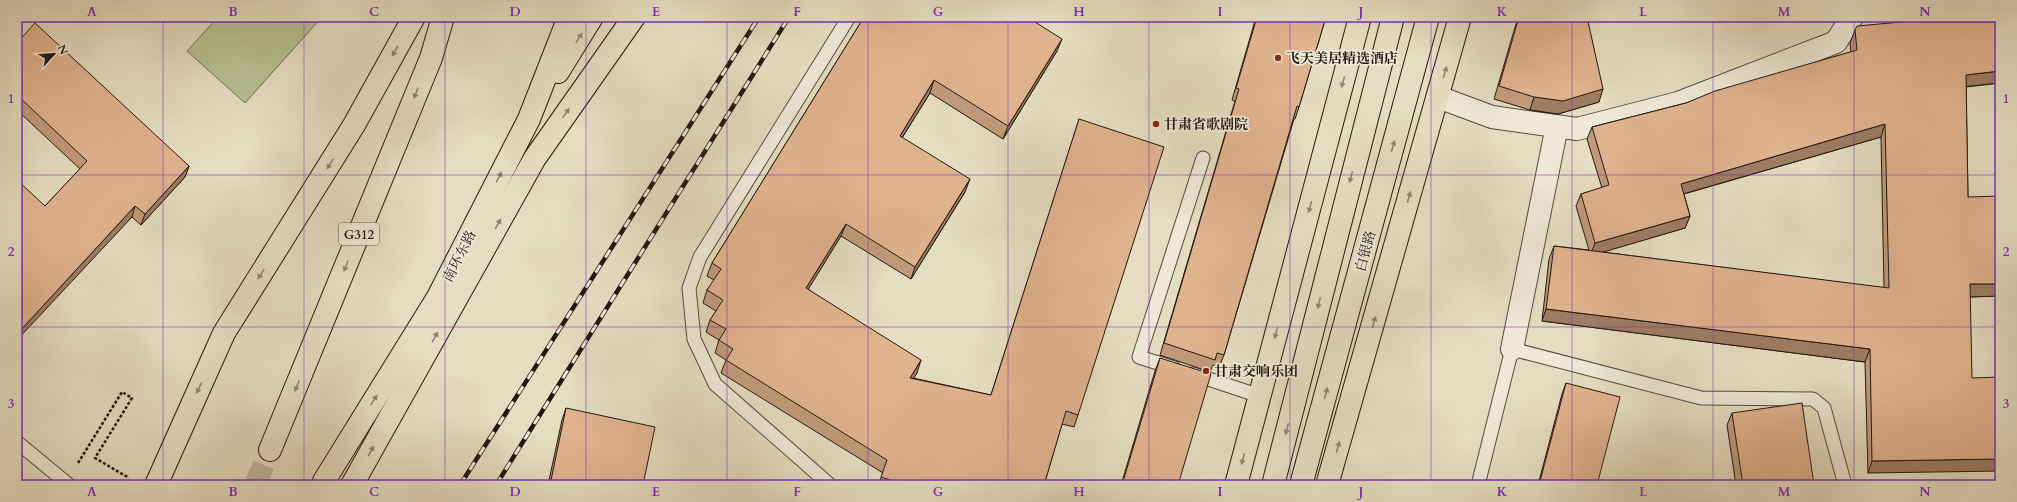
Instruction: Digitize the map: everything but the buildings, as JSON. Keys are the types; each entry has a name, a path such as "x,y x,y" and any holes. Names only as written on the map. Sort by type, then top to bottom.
{"main road":[{"path":"146,483 224,333 354,125 414,17"},
{"name":"G312","path":"270,450 431,58 443,17"},
{"name":"南环东路","path":"324,481 438,297 529,119 569,17"},
{"path":"529,119 592,17"},
{"path":"352,485 535,158 634,17"},
{"path":"1236,485 1360,17"},
{"path":"1273,485 1392,17"},
{"name":"白银路","path":"1301,485 1428,17"},
{"path":"1328,485 1460,17"}],"street":[{"path":"1438,97 1492,116 1578,129 1678,103 1836,42 1852,17"},
{"path":"1512,349 1556,126"}],"lane":[{"path":"830,485 715,384 694,338 689,288 700,257 849,17"},
{"path":"1203,158 1139,357 1260,396"},
{"path":"1478,485 1512,349 1701,398 1813,399 1824,408 1845,485"},
{"path":"17,442 68,483"}],"path":[{"path":"68,483 122,392 132,398 95,458 146,483"}],"green space":[{"path":"218,17 322,17 245,103 187,51"}],"tunnel":[{"path":"255,485 270,450"}],"railway":[{"path":"460,485 759,17"},
{"path":"496,485 789,17"}],"place":[{"name":"飞天美居精选酒店","path":"1278,58"},
{"name":"甘肃省歌剧院","path":"1156,124"},
{"name":"甘肃交响乐团","path":"1206,371"}]}
